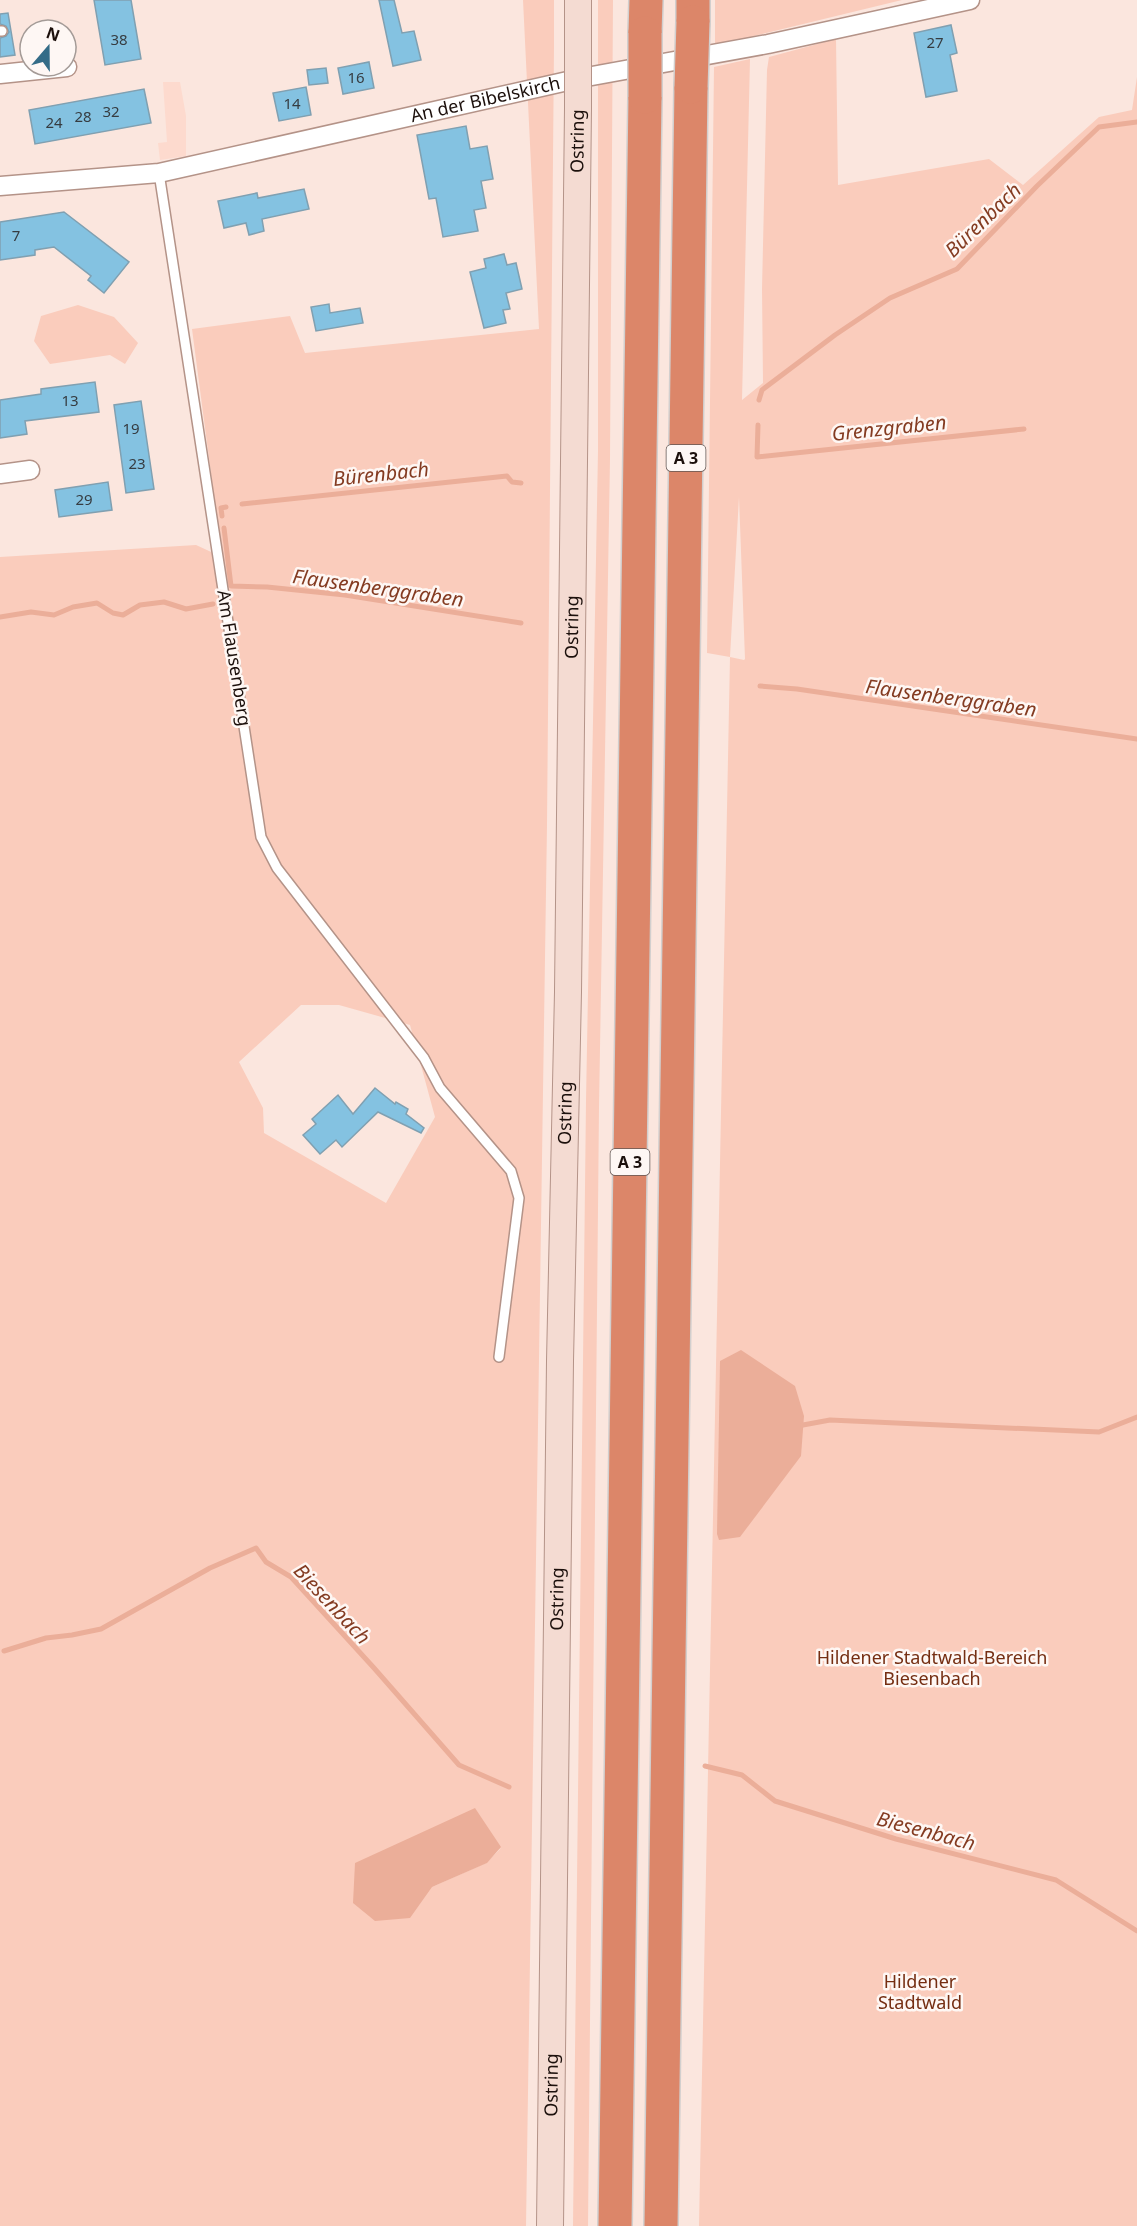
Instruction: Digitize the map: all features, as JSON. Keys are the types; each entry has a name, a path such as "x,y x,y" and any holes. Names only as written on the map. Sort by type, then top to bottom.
{"highway":[{"name":"A 3","path":"615,2226 645,0"},
{"name":"A 3","path":"662,2226 693,11"}],"main road":[{"name":"Ostring","path":"550,2226 560,1361 568,1004 578,0"}],"street":[{"name":"An der Bibelskirch","path":"0,186 159,173 561,83 768,44 970,0"},
{"path":"0,74 18,72"},
{"path":"0,474 30,470"}],"lane":[{"name":"Am Flausenberg","path":"159,173 261,837 277,868 424,1058 440,1088 511,1171 519,1198 499,1357"}],"shaded area":[{"path":"163,82 180,82 186,116 186,156 160,160 158,143 167,142"},
{"path":"741,1350 795,1386 804,1416 801,1456 740,1537 719,1540 717,1534 720,1361"},
{"path":"475,1808 501,1847 487,1863 432,1887 410,1918 375,1921 353,1903 355,1863"}],"green space":[{"path":"523,0 554,0 547,825 526,2226 0,2226 0,557 196,545 222,557 192,329 290,316 305,353 539,329","holes":["301,1005 339,1005 410,1025 435,1117 386,1203 264,1133 263,1108 239,1062","501,1848 486,1863 432,1887"]},
{"path":"598,0 613,0 610,459 599,1107 588,2226 573,2226 586,1101 598,451"},
{"path":"715,0 902,0 754,36 740,43 715,46"},
{"name":"Hildener Stadtwald","path":"836,39 838,185 989,159 1023,185 1099,117 1132,110 1137,77 1137,2226 699,2226 730,657 707,653 714,67 750,59 742,400 763,383 762,289 769,57","holes":["739,497 745,659 744,660 730,657"]},
{"path":"78,305 114,317 138,343 125,364 110,355 50,364 34,341 41,316"}],"building":[{"path":"94,0 131,0 141,59 105,65"},
{"path":"379,0 394,0 402,33 414,31 421,60 393,66"},
{"path":"8,13 15,55 0,57 0,38 9,32 6,26 0,24 0,14"},
{"path":"951,25 957,53 950,55 957,91 926,97 914,33"},
{"path":"369,62 374,88 343,94 338,68"},
{"path":"326,68 328,83 309,85 307,70"},
{"path":"306,87 311,115 279,121 273,93"},
{"path":"144,89 151,123 35,144 29,110"},
{"path":"466,126 470,149 487,146 493,179 481,181 486,208 474,210 478,231 443,237 436,198 429,199 417,135"},
{"path":"304,189 309,209 262,219 264,231 249,235 246,223 224,228 218,201 257,193 258,198"},
{"path":"64,212 129,262 104,293 88,280 91,276 54,247 35,250 35,255 0,260 0,222"},
{"path":"504,254 507,265 516,263 522,289 506,293 510,309 503,310 506,323 484,328 470,272 486,268 484,259"},
{"path":"329,304 330,313 360,308 363,323 316,331 311,307"},
{"path":"95,382 99,412 25,421 27,434 0,438 0,400 41,394 41,389"},
{"path":"141,401 154,489 126,493 114,405"},
{"path":"108,482 112,510 59,517 55,490"},
{"path":"375,1088 395,1104 396,1102 408,1109 406,1114 424,1128 421,1133 378,1112 342,1147 336,1140 320,1154 303,1135 316,1124 312,1119 338,1095 353,1114"}],"waterway":[{"name":"Bürenbach","path":"759,400 762,390 835,335 890,298 957,269 1037,186 1099,127 1137,122"},
{"name":"Grenzgraben","path":"758,425 757,457 1024,429"},
{"name":"Bürenbach","path":"242,504 507,476 512,482 521,483"},
{"name":"Bürenbach","path":"222,516 221,508 226,507"},
{"name":"Flausenberggraben","path":"224,528 231,586 267,587 345,595 521,623"},
{"name":"Bürenbach","path":"0,617 31,612 54,615 73,607 97,603 113,613 123,615 140,605 164,602 186,609 213,604"},
{"name":"Flausenberggraben","path":"760,686 797,689 1137,739"},
{"path":"803,1425 830,1420 1099,1432 1137,1417"},
{"name":"Biesenbach","path":"4,1651 46,1638 101,1629 210,1568 256,1548 266,1562 291,1577 459,1765 509,1787"},
{"name":"Biesenbach","path":"705,1766 742,1775 775,1801 896,1839 1056,1880 1137,1931"}],"park label":[{"name":"Hildener Stadtwald-Bereich Biesenbach","path":"932,1668"}]}
